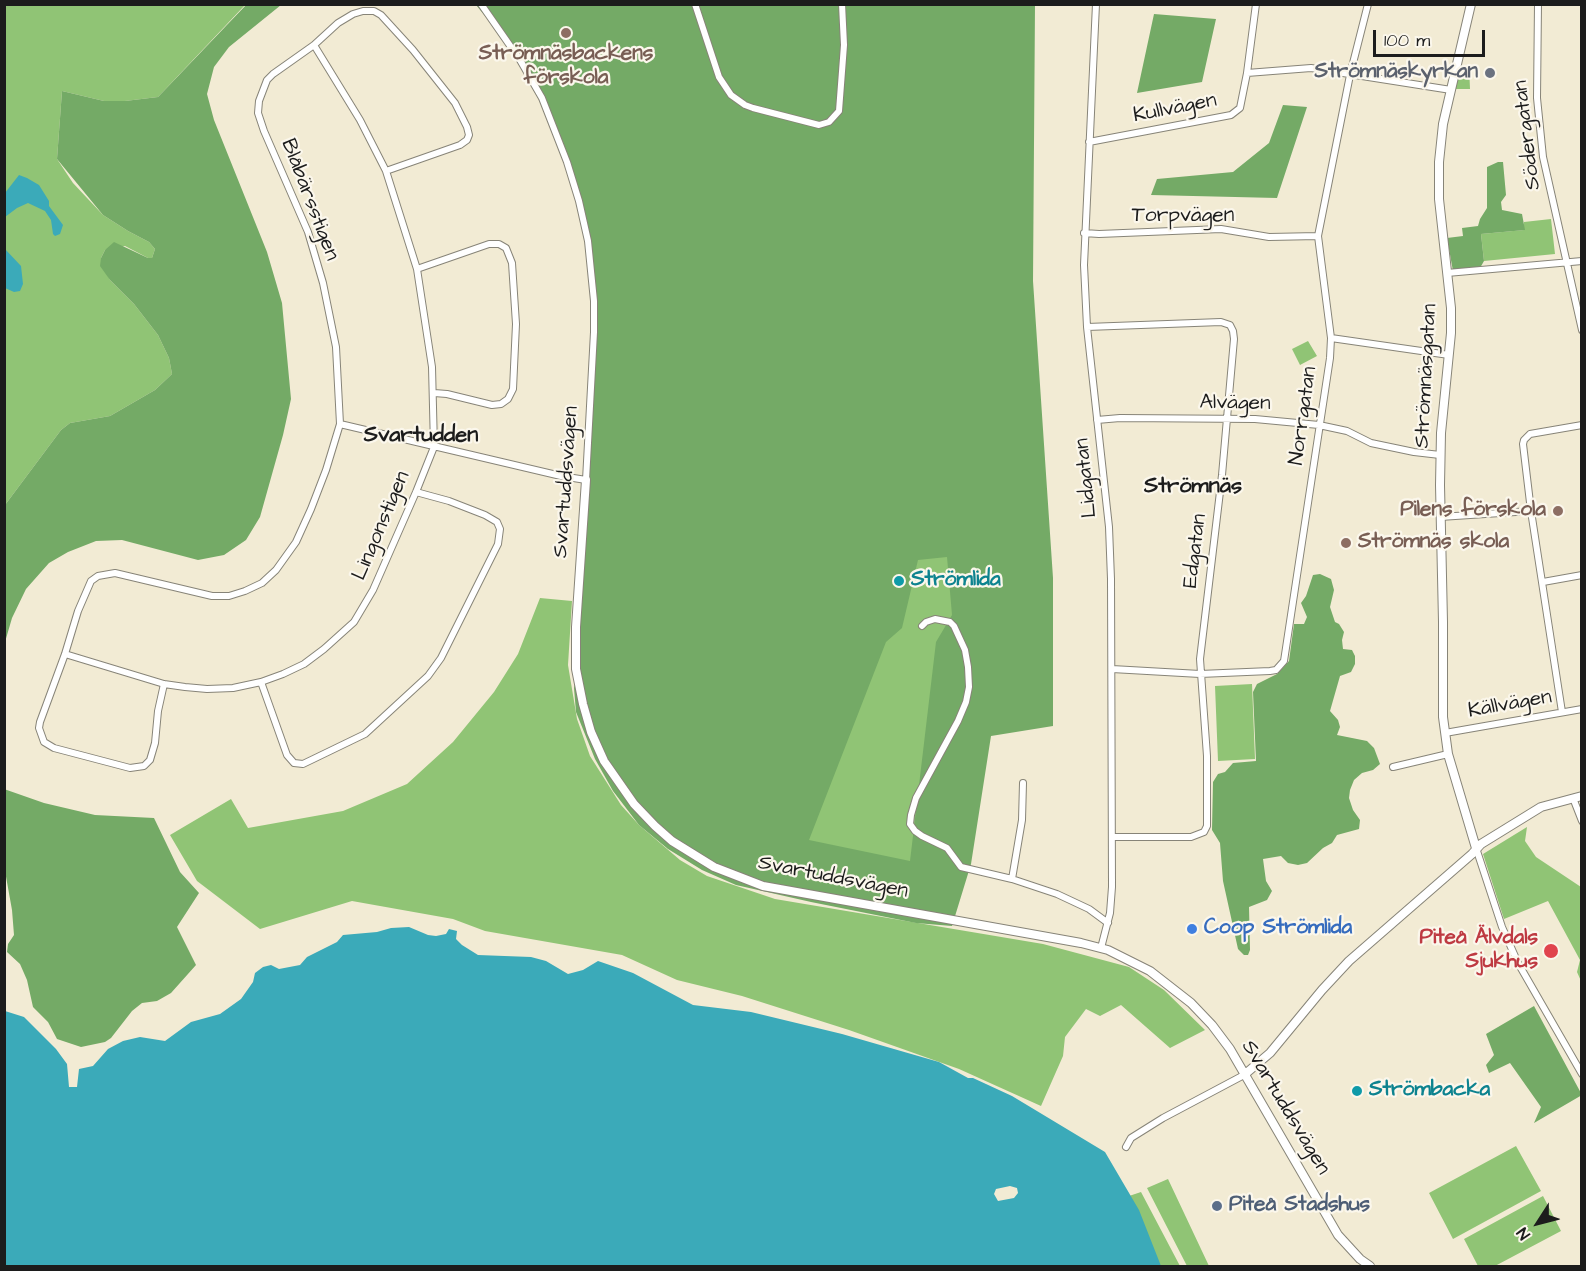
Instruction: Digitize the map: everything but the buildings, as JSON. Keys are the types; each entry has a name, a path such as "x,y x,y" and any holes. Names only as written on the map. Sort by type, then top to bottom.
{"street":[{"name":"Svartuddsvägen","path":"481,4 520,60 541,97 567,162 588,241 594,301 594,332 576,627 576,669 591,732 604,761 634,804 672,841 714,867 763,885 1043,935 1101,948 1128,958 1150,970 1191,1003 1230,1049 1338,1235 1359,1259 1370,1266"},
{"path":"695,4 719,78 731,95 753,108 819,125 829,122 839,111 844,45 842,4"},
{"name":"Lidgatan","path":"1096,4 1084,233 1087,327 1109,527 1112,669 1112,887 1108,923 1101,948"},
{"name":"Kullvägen","path":"1089,142 1231,115 1240,108 1256,4"},
{"name":"Norrgatan","path":"1112,669 1200,674 1270,671 1276,670 1284,661 1331,338 1318,236 1350,75 1368,4"},
{"name":"Strömnäsgatan","path":"1471,4 1442,132 1439,178 1439,199 1451,308 1440,455 1444,733 1476,848 1502,927 1518,963 1581,1074"},
{"name":"Södergatan","path":"1538,4 1536,72 1543,157 1581,330"},
{"name":"Blåbärsstigen","path":"65,654 78,611 91,581 98,576 115,573 212,596 229,596 262,583 276,570 296,542 326,470 340,424 336,347 323,283 308,232 258,113 267,80 314,45 338,23 363,11 374,11 381,15 413,50 455,103 469,135 467,141 460,145 386,171"},
{"name":"Lingonstigen","path":"65,654 164,684 207,689 233,688 283,675 324,650 354,622 384,568 416,492 434,447 432,428 434,393 429,341 417,269 386,171 360,120 314,45"},
{"path":"1247,73 1311,68 1451,90"},
{"name":"Torpvägen","path":"1084,233 1221,229 1269,237 1318,236"},
{"path":"417,269 489,244 499,244 506,248 512,263 516,324 513,389 508,399 501,404 492,405 434,393"},
{"path":"1448,273 1581,261"},
{"name":"Edgatan","path":"1087,327 1221,322 1230,325 1234,339 1202,635 1200,674 1208,756 1207,826 1204,832 1191,837 1112,837"},
{"path":"1331,338 1449,355"},
{"name":"Alvägen","path":"1097,420 1120,418 1255,419 1319,425 1347,431 1371,443 1440,455"},
{"path":"340,424 586,480"},
{"path":"1562,712 1531,510 1524,440 1530,434 1581,425"},
{"path":"261,682 287,755 294,763 303,764 372,730 428,676 441,658 498,544 500,529 497,522 484,515 449,501 416,492"},
{"path":"1440,517 1531,510"},
{"path":"1543,582 1581,575"},
{"path":"922,626 926,622 935,620 950,622 954,626 965,650 969,687 958,721 916,798 910,815 910,824 922,836 947,848 961,867 1012,879 1057,894 1089,909 1108,923"},
{"path":"65,654 39,728 44,742 54,748 130,768 144,766 150,760 155,743 158,711 164,684"},
{"name":"Källvägen","path":"1444,733 1581,709"},
{"path":"1393,767 1448,754"},
{"path":"1012,879 1022,820 1023,783"},
{"path":"1126,1147 1131,1138 1163,1118 1244,1075 1270,1053 1344,967 1476,848 1535,811 1577,797 1581,821"}],"green space":[{"path":"247,4 281,5 229,47 214,67 207,94 214,120 267,252 282,303 291,399 260,517 246,540 224,555 198,560 122,540 96,541 68,552 49,563 26,589 12,618 5,642 5,505 61,430 70,423 110,416 155,390 172,374 169,358 158,335 100,266 105,250 114,242 148,258 152,258 155,249 149,242 103,215 57,159 62,91 104,101 158,97"},
{"path":"4,5 245,5 158,97 104,101 62,91 57,159 73,183 103,215 149,242 155,249 152,258 125,246 105,250 101,258 110,280 134,304 158,335 169,358 172,374 155,390 110,416 70,423 61,430 5,505"},
{"path":"476,5 1035,5 1033,281 1053,578 1053,726 991,736 971,864 952,926 916,923 811,902 736,885 702,870 668,849 639,825 613,791 595,759 576,712 574,688 578,662 595,331 585,223 555,128 505,40","holes":["947,557 952,615 936,642 910,861 809,840 886,642 902,628 918,560"]},
{"path":"1154,14 1216,19 1202,82 1137,93"},
{"path":"1460,65 1469,65 1470,89 1454,89"},
{"path":"1283,105 1307,107 1277,198 1151,195 1157,179 1233,172 1269,143"},
{"path":"1503,162 1506,195 1501,202 1502,210 1522,214 1525,230 1481,234 1484,261 1480,268 1453,271 1447,238 1463,236 1462,228 1478,226 1487,208 1487,167"},
{"path":"1551,219 1555,254 1484,261 1481,234 1524,230 1524,222"},
{"path":"1308,341 1317,356 1300,365 1292,349"},
{"path":"888,549 948,557 979,637 936,890 788,857"},
{"path":"1320,574 1331,579 1334,590 1330,607 1335,622 1344,632 1343,649 1352,650 1355,656 1355,664 1351,672 1340,676 1330,711 1338,720 1340,727 1337,735 1367,741 1374,748 1380,764 1373,770 1362,773 1354,780 1350,790 1349,798 1353,810 1360,820 1359,829 1337,835 1332,843 1307,863 1298,865 1288,863 1281,856 1263,859 1266,881 1272,891 1267,900 1249,907 1250,950 1248,955 1244,955 1238,949 1223,881 1220,843 1212,830 1213,782 1218,774 1225,772 1233,763 1256,761 1253,692 1257,684 1277,674 1289,661 1294,624 1304,624 1307,617 1301,603 1306,596 1313,575"},
{"path":"540,598 572,601 568,665 577,719 590,756 621,805 639,825 680,860 707,876 775,899 1043,944 1129,967 1164,990 1205,1030 1170,1048 1121,1005 1100,1016 1086,1009 1065,1037 1063,1056 1041,1106 959,1069 849,1030 742,996 677,980 622,955 485,931 453,919 352,901 260,929 197,881 170,835 231,799 248,828 343,811 407,784 453,742 494,692 518,654"},
{"path":"1252,684 1255,759 1218,761 1215,686"},
{"path":"4,789 44,803 95,815 154,818 180,872 199,893 177,927 196,965 171,993 157,1001 142,1003 132,1011 111,1038 105,1042 81,1047 57,1039 48,1022 33,1007 27,980 20,964 7,952 8,944 14,935 5,871"},
{"path":"1527,827 1525,841 1536,857 1581,887 1581,981 1577,972 1580,960 1548,901 1504,919 1483,854"},
{"path":"1534,1006 1582,1095 1534,1123 1541,1107 1510,1063 1489,1073 1486,1065 1494,1055 1486,1034"},
{"path":"1516,1146 1541,1191 1453,1239 1429,1193"},
{"path":"1168,1179 1209,1266 1187,1266 1147,1188"},
{"path":"1141,1192 1180,1266 1155,1266 1126,1197"},
{"path":"1543,1196 1561,1231 1495,1266 1478,1266 1464,1239"}],"water":[{"path":"19,175 39,185 49,201 49,206 63,225 60,234 55,236 51,220 45,211 28,203 5,217 5,193"},
{"path":"5,249 21,266 23,284 20,291 14,292 5,288"},
{"path":"409,927 436,936 446,934 449,929 457,931 456,939 478,955 531,957 546,961 568,974 583,970 598,961 633,973 693,1005 751,1012 842,1034 939,1062 968,1078 973,1078 1012,1096 1105,1152 1139,1210 1161,1266 5,1266 5,1011 24,1017 56,1049 67,1064 69,1087 77,1087 79,1069 93,1066 108,1049 123,1041 140,1037 165,1041 191,1022 220,1014 241,999 253,982 255,973 263,967 271,965 279,969 300,965 307,957 337,942 343,935","holes":["1010,1186 1017,1188 1018,1193 1014,1198 998,1201 994,1194 996,1189"]}],"place":[{"name":"Strömnäsbackens förskola","path":"566,33"},
{"name":"Strömnäskyrkan","path":"1490,73"},
{"name":"Pilens förskola","path":"1558,511"},
{"name":"Strömnäs skola","path":"1346,543"},
{"name":"Strömlida","path":"899,581"},
{"name":"Coop Strömlida","path":"1192,929"},
{"name":"Piteå Älvdals Sjukhus","path":"1551,951"},
{"name":"Strömbacka","path":"1357,1091"},
{"name":"Piteå Stadshus","path":"1217,1206"}],"district":[{"name":"Svartudden","path":"421,436"},
{"name":"Strömnäs","path":"1193,487"}]}
